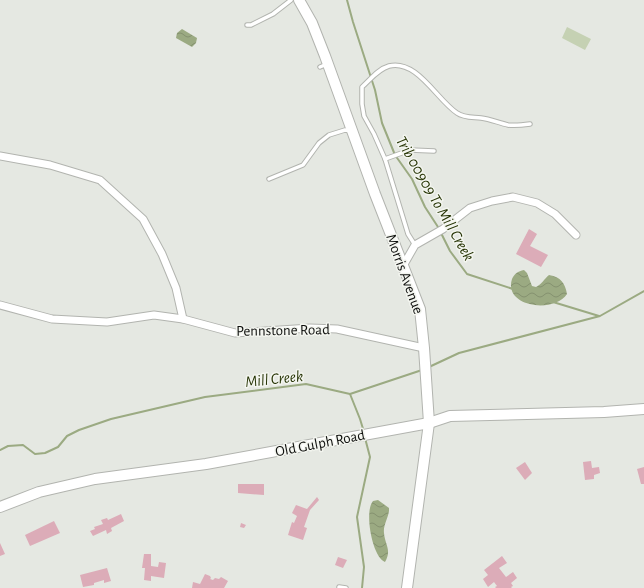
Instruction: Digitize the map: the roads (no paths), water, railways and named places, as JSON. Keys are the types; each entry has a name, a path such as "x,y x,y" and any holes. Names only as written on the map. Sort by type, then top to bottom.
{"street":[{"name":"Morris Avenue","path":"299,0 312,23 324,65 352,131 420,309 424,348 428,423 407,588"},
{"path":"0,156 50,165 100,180 143,219 162,254 176,288 183,319"},
{"path":"403,266 415,245 443,229 470,208 492,201 513,197 538,203 555,214 576,235"},
{"name":"Pennstone Road","path":"0,305 52,319 107,322 154,315 183,319 235,333 310,328 337,329 424,348"},
{"name":"Old Gulph Road","path":"0,507 39,492 95,479 206,464 428,423 450,416 604,412 644,409"}],"lane":[{"path":"247,25 273,14 291,0"},
{"path":"415,245 408,234 385,159 364,116 362,87 388,66 404,67 424,80 457,113 463,116 483,118 509,125 530,124"},
{"path":"269,179 303,165 319,143 330,135 345,130 352,131"},
{"path":"385,159 410,150 434,151"},
{"path":"339,587 346,588"}],"water":[{"path":"182,29 197,38 196,43 192,47 176,38 177,33"},
{"path":"524,270 527,273 532,286 538,286 549,275 557,277 562,281 567,294 561,300 552,304 531,304 522,301 515,296 511,289 512,279 514,276 518,272"},
{"path":"378,500 389,508 384,530 388,551 385,562 376,552 369,523 370,506 373,501"}],"waterway":[{"name":"Trib 00909 To Mill Creek","path":"347,0 375,90 382,123 395,155 412,179 425,207 438,227 450,251 467,274 513,289"},
{"name":"Mill Creek","path":"429,367 459,353 600,316 644,291"},
{"name":"Trib 00909 To Mill Creek","path":"553,302 599,316"},
{"name":"Mill Creek","path":"0,450 8,446 23,445 35,454 45,453 58,447 67,436 79,430 111,419 205,397 306,384 350,394 422,370"},
{"path":"350,394 364,432"},
{"path":"362,588 364,567 357,517 370,457 365,438"}]}
